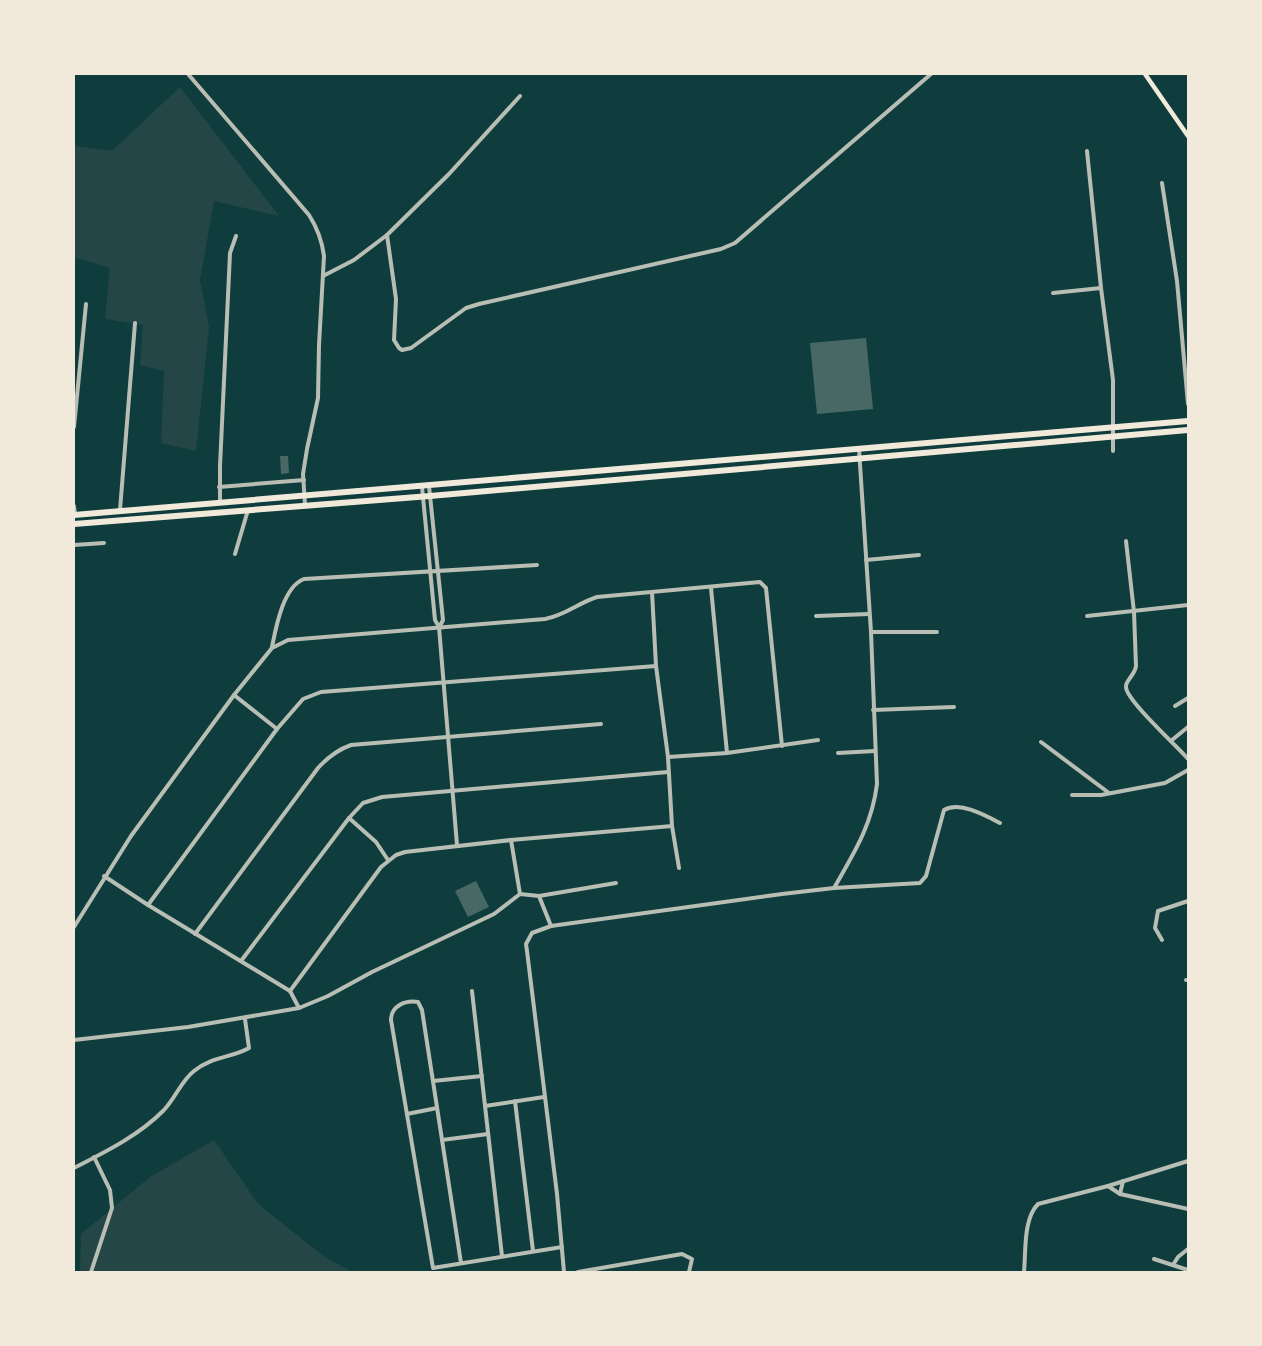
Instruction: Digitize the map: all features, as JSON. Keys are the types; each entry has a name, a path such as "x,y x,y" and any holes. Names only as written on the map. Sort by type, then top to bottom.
{"highway":[{"path":"74,515 1188,421"},
{"path":"74,524 1188,430"}],"main road":[{"path":"1145,74 1188,136"}],"street":[{"path":"188,74 309,215 319,230 324,256 318,398 307,449 304,480 305,506"},
{"path":"387,235 396,299 394,340 399,348 408,350 457,314 472,306 721,249 735,243 931,74"},
{"path":"323,276 354,260 387,235 449,174 520,96"},
{"path":"1087,151 1111,362 1115,428 1113,451"},
{"path":"1162,183 1177,281 1188,404"},
{"path":"220,502 230,253 236,236"},
{"path":"1053,293 1101,288"},
{"path":"74,427 86,304"},
{"path":"120,510 135,323"},
{"path":"834,888 857,849 874,808 877,784 871,632 859,449"},
{"path":"219,487 304,480"},
{"path":"425,486 430,573 435,620 440,627"},
{"path":"425,486 443,620 440,627 454,791 456,845"},
{"path":"74,506 74,515"},
{"path":"235,554 248,510"},
{"path":"1126,541 1134,612 1136,666 1134,675 1126,683 1126,687 1134,702 1188,759"},
{"path":"74,545 104,543"},
{"path":"866,560 919,555"},
{"path":"272,648 276,627 288,595 298,581 304,579 537,565"},
{"path":"74,927 104,876 142,820 234,695 272,648 288,640 545,620 568,612 597,597 760,582 766,588 782,746"},
{"path":"711,588 727,753"},
{"path":"652,592 656,666 668,757 672,826 679,868"},
{"path":"1087,616 1125,610 1134,612 1188,605"},
{"path":"816,616 869,615"},
{"path":"871,632 937,632"},
{"path":"148,905 277,729 303,699 321,692 656,666"},
{"path":"234,695 277,729"},
{"path":"1175,706 1188,698"},
{"path":"873,710 954,707"},
{"path":"195,934 318,768 334,753 351,745 601,724"},
{"path":"1172,740 1188,727"},
{"path":"668,757 727,753 818,740"},
{"path":"1041,742 1109,794"},
{"path":"838,753 875,751"},
{"path":"1072,795 1109,794 1165,783 1188,770"},
{"path":"241,961 349,818 363,803 454,791 668,772"},
{"path":"564,1272 557,1194 526,944 532,933 551,926 834,888 920,883 924,880 929,867 942,813 947,808 974,812 1000,823"},
{"path":"349,818 376,842 388,860"},
{"path":"290,991 336,926 388,860 405,852 456,845 672,826"},
{"path":"511,840 520,894"},
{"path":"104,876 290,991 299,1008"},
{"path":"74,1040 188,1027 299,1008 494,914 520,894 539,897 616,883"},
{"path":"539,897 551,926"},
{"path":"1162,940 1155,928 1158,911 1188,901"},
{"path":"472,991 502,1256"},
{"path":"461,1263 421,1005 414,1001 396,1007 392,1012 392,1020 433,1268 562,1247"},
{"path":"74,1168 136,1134 155,1119 175,1097 194,1070 211,1060 249,1048 245,1018"},
{"path":"434,1081 482,1076"},
{"path":"485,1106 544,1097"},
{"path":"515,1101 532,1251"},
{"path":"407,1114 438,1108"},
{"path":"442,1140 488,1134"},
{"path":"90,1272 112,1208 110,1190 94,1157"},
{"path":"1024,1272 1029,1219 1038,1204 1123,1182 1188,1161"},
{"path":"1120,1194 1123,1182"},
{"path":"1108,1186 1120,1194 1188,1209"},
{"path":"1173,1265 1178,1257 1188,1249"},
{"path":"578,1272 682,1254 692,1259 689,1272"},
{"path":"1154,1259 1188,1270"}],"shaded area":[{"path":"180,87 279,216 214,201 200,280 209,327 196,451 161,443 164,371 140,365 143,325 105,319 110,268 74,257 74,146 112,151"},
{"path":"214,1140 258,1204 322,1255 352,1272 80,1272 81,1234 150,1177"}],"building":[{"path":"866,338 873,409 817,414 810,343"},
{"path":"280,456 288,456 289,473 281,474"},
{"path":"476,881 489,907 468,917 455,891"}]}
